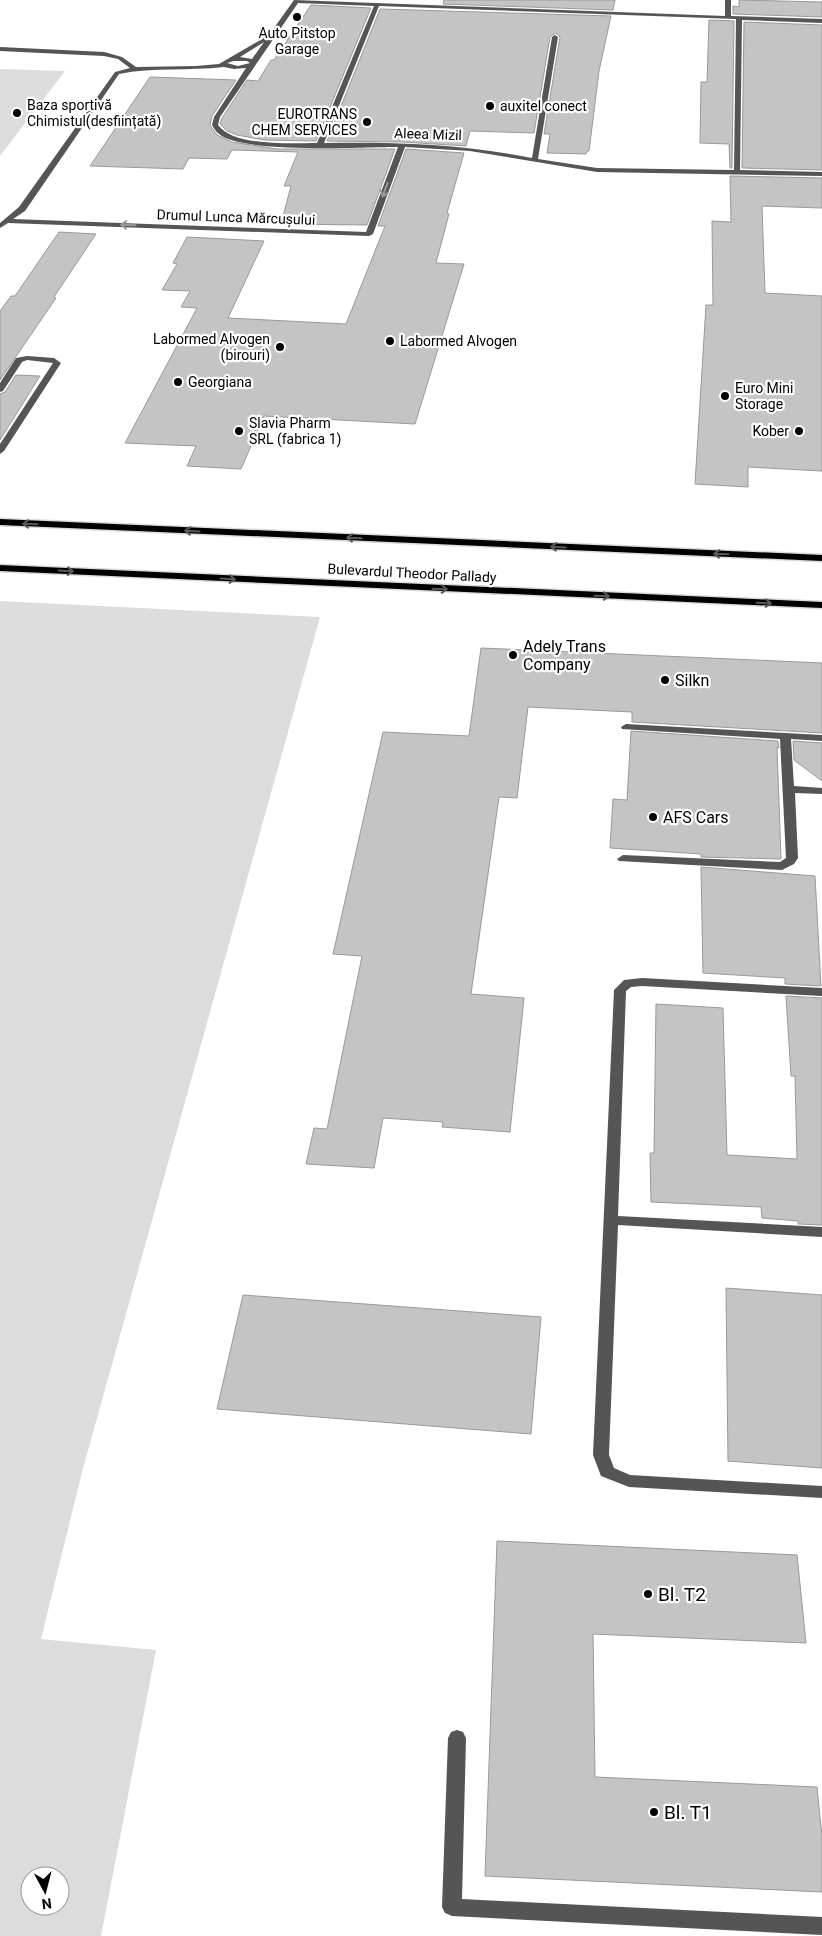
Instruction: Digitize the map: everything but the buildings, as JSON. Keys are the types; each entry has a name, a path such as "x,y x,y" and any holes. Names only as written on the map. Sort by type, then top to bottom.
{"main road":[{"name":"Bulevardul Theodor Pallady","path":"0,522 822,558"},
{"name":"Bulevardul Theodor Pallady","path":"0,568 822,605"}],"street":[{"path":"496,9 498,0"},
{"path":"728,0 728,18"},
{"path":"0,226 22,209 113,78 120,72 134,68 196,68 223,65 236,68 252,64 297,1 496,9 598,10 728,18 822,21"},
{"path":"320,145 377,4"},
{"path":"737,171 739,18"},
{"path":"233,59 271,37"},
{"path":"535,160 555,37"},
{"path":"0,50 104,54 126,61 134,68"},
{"path":"223,65 225,61 233,59 248,59 252,64"},
{"name":"Aleea Mizil","path":"252,64 217,117 215,125 218,132 248,142 320,145 402,145 471,149 597,170 709,174 737,171 822,174"},
{"name":"Drumul Lunca Mărcușului","path":"7,221 369,234 402,145"},
{"path":"0,389 20,360 27,358 54,360 57,363 0,451"},
{"path":"626,727 822,738"},
{"path":"624,859 782,866 790,862 792,858 785,736"},
{"path":"789,789 822,791"},
{"path":"822,992 642,982 628,983 620,990 601,1455 607,1472 629,1481 822,1492"},
{"path":"610,1220 822,1232"},
{"path":"457,1738 452,1907 822,1926"}],"shaded area":[{"name":"Baza sportivă Chimistul(desființată)","path":"0,69 65,71 0,156"},
{"path":"0,601 320,617 82,1472 41,1639 156,1650 101,1936 0,1936"}],"place":[{"name":"Auto Pitstop Garage","path":"297,17"},
{"name":"auxitel conect","path":"490,106"},
{"name":"Baza sportivă Chimistul(desființată)","path":"17,113"},
{"name":"EUROTRANS CHEM SERVICES","path":"367,122"},
{"name":"Labormed Alvogen","path":"390,341"},
{"name":"Labormed Alvogen (birouri)","path":"280,347"},
{"name":"Georgiana","path":"178,382"},
{"name":"Euro Mini Storage","path":"725,396"},
{"name":"Slavia Pharm SRL (fabrica 1)","path":"239,431"},
{"name":"Kober","path":"799,431"},
{"name":"Adely Trans Company","path":"513,655"},
{"name":"Silkn","path":"665,680"},
{"name":"AFS Cars","path":"653,817"},
{"name":"Bl. T2","path":"648,1594"},
{"name":"Bl. T1","path":"654,1812"}]}
